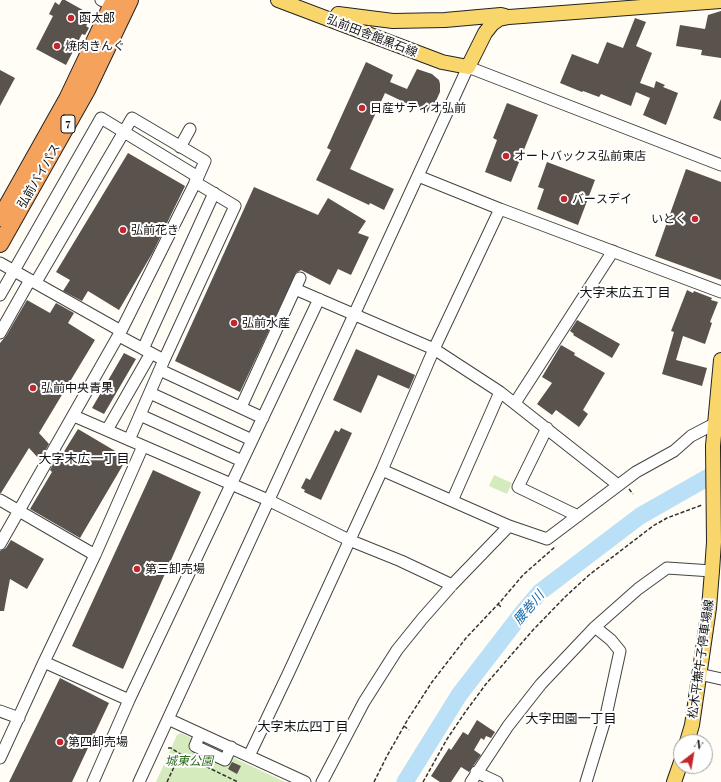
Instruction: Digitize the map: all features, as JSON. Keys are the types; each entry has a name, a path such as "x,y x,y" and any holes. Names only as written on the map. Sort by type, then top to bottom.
{"highway":[{"name":"弘前バイパス","path":"0,244 88,90 130,0"},
{"name":"弘前バイパス","path":"0,218 67,99 109,2"}],"main road":[{"name":"弘前田舎館黒石線","path":"278,0 442,62 468,67"},
{"name":"弘前田舎館黒石線","path":"301,0 446,55 468,67"},
{"name":"弘前田舎館黒石線","path":"468,67 485,33 492,24 499,19 721,0"},
{"name":"弘前田舎館黒石線","path":"338,14 393,21 445,20 501,15 509,17"},
{"name":"松木平撫牛子停車場線","path":"689,734 692,725 709,608 714,542 714,424 721,360"}],"street":[{"path":"139,782 353,314 468,67 721,165"},
{"path":"0,295 101,118 235,206 129,440"},
{"path":"0,333 132,118 205,161 120,334 0,544"},
{"path":"180,147 190,129"},
{"path":"418,176 500,209 721,292"},
{"path":"108,430 147,351 214,193"},
{"path":"249,756 382,470 434,349 500,209"},
{"path":"515,403 613,251"},
{"path":"0,263 33,281 120,334 147,351 162,365 263,418"},
{"path":"241,407 300,278"},
{"path":"295,289 434,349 515,403 618,485"},
{"path":"94,782 129,700 319,299"},
{"path":"452,501 500,392"},
{"path":"150,393 252,440"},
{"path":"140,415 242,461"},
{"path":"74,416 268,500 349,540 401,561 452,585"},
{"path":"382,470 509,526 547,539 636,472 674,451 691,436 714,424"},
{"path":"546,428 518,487 578,516"},
{"path":"0,758 95,555 143,446"},
{"path":"1,502 20,511 95,555"},
{"path":"322,782 364,702 397,650 452,585 509,526"},
{"path":"497,782 474,777 508,726 541,684 595,627 638,589 667,568 712,571"},
{"path":"586,782 605,720 620,651 611,640 595,627"},
{"path":"44,662 129,700"},
{"path":"699,674 721,678"},
{"path":"0,711 19,718"},
{"path":"168,719 305,782"}],"path":[{"path":"629,489 633,494"},
{"path":"422,782 447,739 486,684 519,645 565,596 589,575 653,526 668,518 703,505 713,494"},
{"path":"374,782 404,726 432,682 466,638 523,575 559,544"},
{"path":"498,604 502,608"},
{"path":"404,726 409,730"},
{"path":"168,748 171,748 180,754 238,782"},
{"path":"167,782 180,754"}],"green space":[{"path":"494,475 512,483 507,494 489,486"},
{"name":"城東公園","path":"181,733 285,782 156,782 177,735"}],"building":[{"path":"62,0 65,0 90,14 87,18 90,20 86,26 89,28 85,35 82,34 66,65 36,49 53,16 49,14 55,2 59,5"},
{"path":"721,11 721,58 701,55 702,50 676,46 680,25 705,29 708,15"},
{"path":"635,18 646,22 636,46 652,53 640,83 654,88 656,81 665,85 663,87 678,93 666,125 643,115 650,98 636,92 631,106 601,94 599,97 560,83 572,54 598,64 607,42 623,48"},
{"name":"日産サティオ弘前","path":"366,62 393,75 390,82 407,89 417,69 432,74 439,80 440,84 440,92 435,103 432,102 427,113 385,93 350,169 394,189 384,210 370,203 369,205 316,180 331,150 327,148"},
{"path":"0,70 15,78 0,106"},
{"path":"721,99 721,121 713,118"},
{"name":"オートバックス弘前東店","path":"507,103 538,115 511,182 485,172 497,140 493,138"},
{"name":"弘前花き","path":"128,153 185,186 153,252 119,310 88,291 82,301 63,291 70,280 56,272"},
{"name":"バースデイ","path":"547,162 595,180 578,225 537,209 544,189 538,187"},
{"name":"いとく","path":"686,169 721,182 721,280 655,256"},
{"name":"弘前水産","path":"254,187 318,215 328,198 366,221 358,233 369,237 351,275 338,269 330,285 301,270 296,273 240,392 175,361"},
{"path":"687,290 693,293 694,291 718,302 710,322 712,323 705,344 683,336 676,360 707,368 702,386 662,374 674,332 671,331"},
{"name":"弘前中央青果","path":"27,300 50,313 56,303 74,313 68,323 95,340 39,433 49,444 40,460 29,448 0,493 0,343 6,336"},
{"path":"577,320 620,344 612,358 573,335 574,334 570,331"},
{"path":"561,345 575,353 574,355 605,373 583,410 588,414 579,427 556,410 552,415 537,404 552,383 542,377"},
{"path":"356,349 415,375 409,389 378,375 361,413 333,400"},
{"path":"124,353 136,359 104,414 92,408"},
{"path":"341,428 352,433 321,500 304,492 305,490 301,488 306,478 310,480 335,430 339,432"},
{"path":"78,429 127,458 80,538 30,509 52,472 50,470 58,455 60,458"},
{"name":"第三卸売場","path":"153,470 201,492 123,669 72,646"},
{"path":"11,540 44,559 27,589 10,579 4,611 0,611 0,551 6,548"},
{"name":"第四卸売場","path":"60,678 109,703 72,782 9,782"},
{"path":"477,720 495,732 491,738 486,736 484,740 481,738 474,750 481,755 469,772 461,767 451,782 440,782 431,776 449,748 451,750 463,732 468,735"},
{"path":"232,762 241,766 237,774 228,769"}],"waterway":[{"name":"腰巻川","path":"405,782 459,695 540,592 640,516 721,470"}],"place":[{"name":"函太郎","path":"71,18"},
{"name":"焼肉きんぐ","path":"57,46"},
{"name":"日産サティオ弘前","path":"362,108"},
{"name":"オートバックス弘前東店","path":"506,156"},
{"name":"バースデイ","path":"564,199"},
{"name":"いとく","path":"695,219"},
{"name":"弘前花き","path":"123,230"},
{"name":"弘前水産","path":"234,323"},
{"name":"弘前中央青果","path":"33,388"},
{"name":"第三卸売場","path":"137,569"},
{"name":"第四卸売場","path":"60,742"}],"district":[{"name":"大字末広五丁目","path":"625,293"},
{"name":"大字末広一丁目","path":"84,459"},
{"name":"大字田園一丁目","path":"571,719"},
{"name":"大字末広四丁目","path":"303,727"}]}
